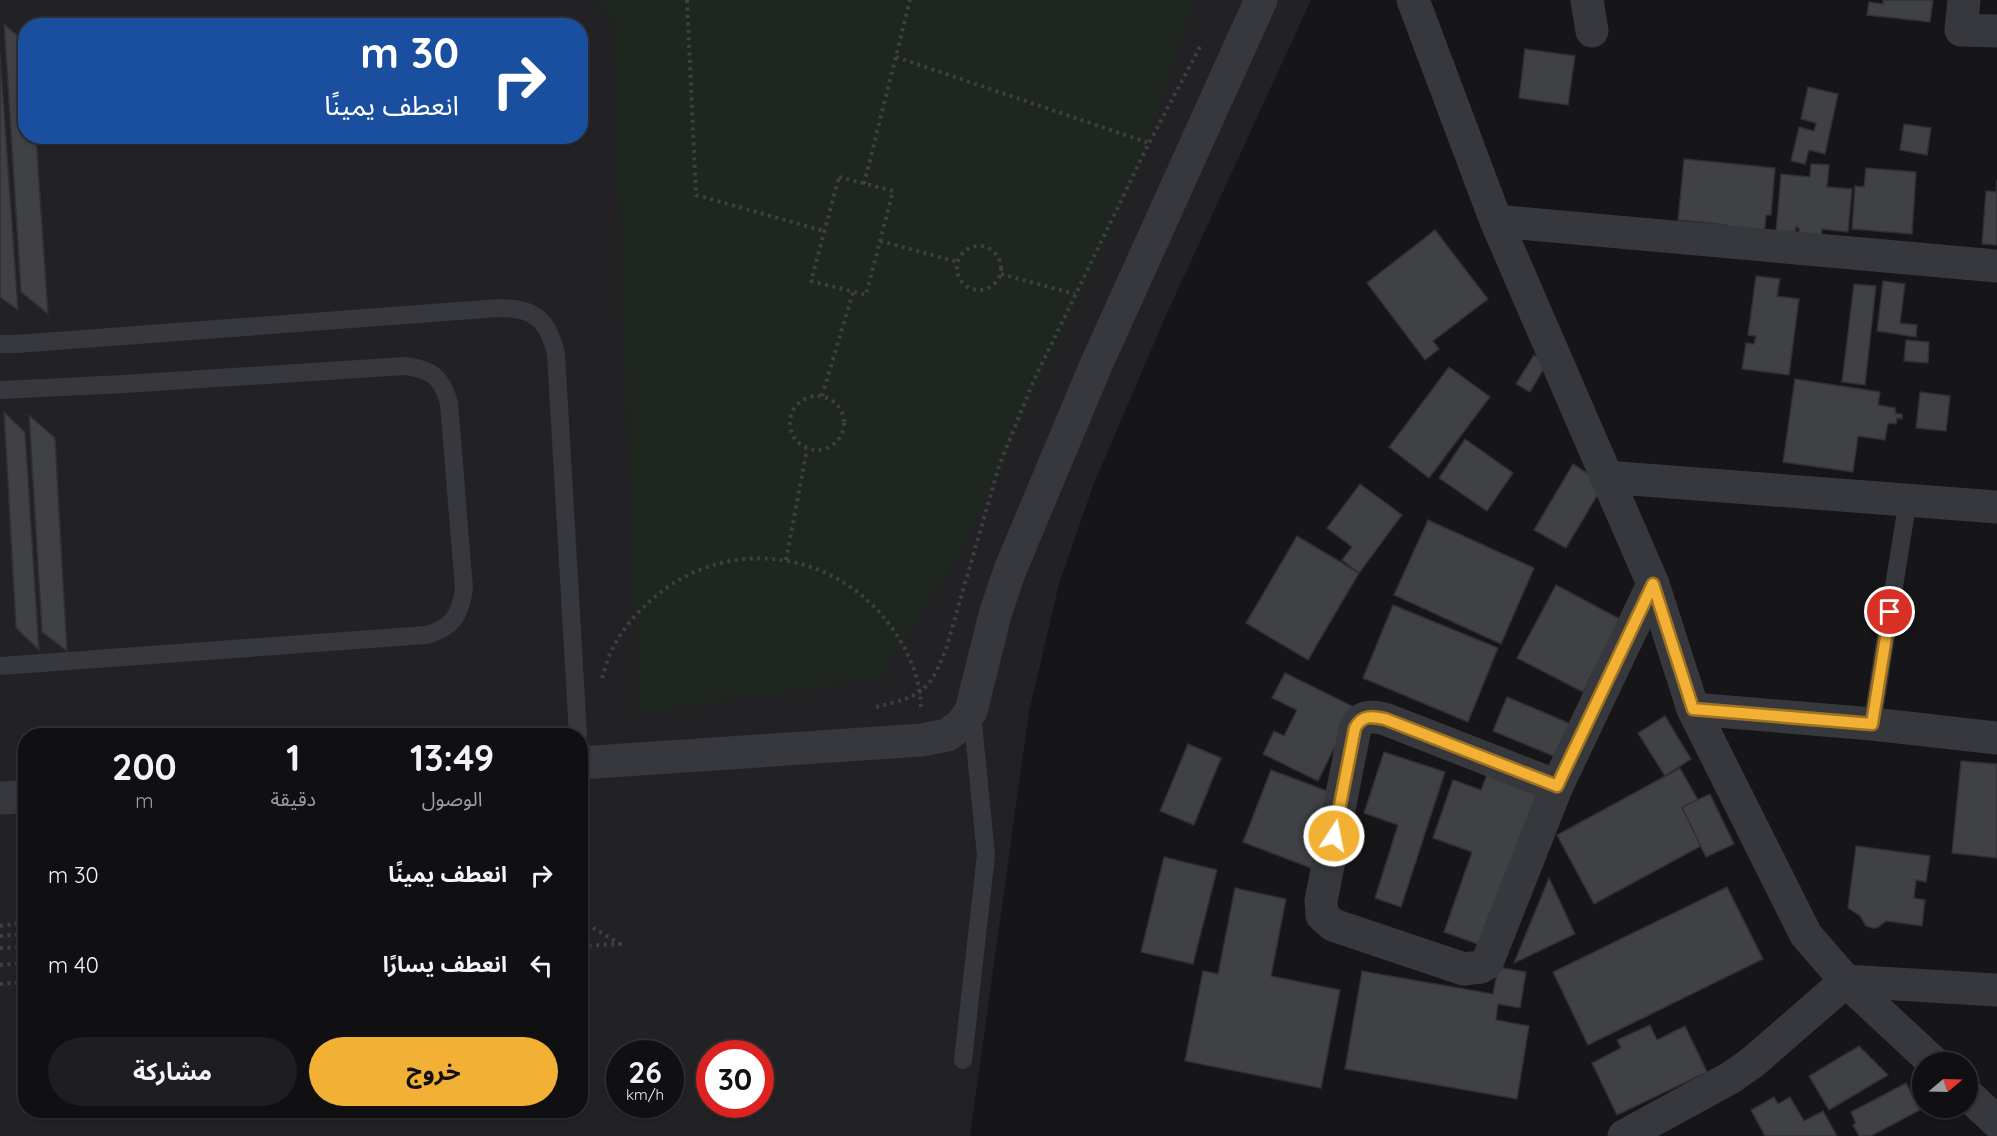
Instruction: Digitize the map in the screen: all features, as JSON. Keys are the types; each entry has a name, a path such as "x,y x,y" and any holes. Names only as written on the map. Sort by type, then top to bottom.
{"street":[{"path":"588,763 922,740 947,735 961,725 971,711 993,621 1010,570 1096,365 1261,0"},
{"path":"1413,0 1496,221 1653,584 1693,709 1806,935 1846,981 1922,1052"},
{"path":"1964,0 1961,30 1997,31"},
{"path":"1496,221 1997,266"},
{"path":"1606,477 1997,507"},
{"path":"1557,786 1385,719 1365,717 1355,728 1321,901 1322,915 1333,925 1464,969 1481,967 1487,963 1557,786 1653,584"},
{"path":"1693,709 1872,724 1997,738"},
{"path":"0,798 18,797"},
{"path":"1624,1136 1730,1078 1753,1062 1846,981 1997,990"},
{"path":"1978,1104 1997,1122"}],"lane":[{"path":"0,344 499,308 519,308 538,318 551,333 556,354 578,728"},
{"path":"0,390 405,366 420,368 435,375 445,388 449,403 464,589 462,605 454,620 442,631 426,635 0,666"},
{"path":"1872,724 1908,499"},
{"path":"963,1060 986,855 971,711"}],"path":[{"path":"687,0 696,195 824,231"},
{"path":"864,184 910,0"},
{"path":"870,709 920,694 937,673 999,466 1034,380 1149,143 1204,38"},
{"path":"896,57 1149,143"},
{"path":"838,177 864,184 893,191 866,296 811,281 838,177"},
{"path":"880,241 958,262"},
{"path":"980,246 990,249 997,255 1001,264 1001,274 996,283 988,289 978,291 961,282 957,272 958,262 971,248 980,246"},
{"path":"1001,274 1075,294"},
{"path":"822,396 853,292"},
{"path":"810,396 822,396 832,400 840,409 844,420 843,431 838,441 829,448 818,451 807,449 797,442 791,432 790,421 793,410 800,401 810,396"},
{"path":"786,560 807,449"},
{"path":"601,682 611,651 634,616 665,587 702,568 744,558 786,560 818,569 848,584 874,605 895,631 912,661 920,694 922,740"},
{"path":"0,926 18,923"},
{"path":"588,946 620,944 590,925"},
{"path":"0,936 18,935"},
{"path":"0,948 18,947"},
{"path":"0,965 18,964"},
{"path":"0,984 18,983"}],"shaded area":[{"path":"0,0 1311,0 1163,322 1093,486 1059,584 1029,712 970,1136 0,1136"},
{"path":"596,0 1195,0 1140,167 960,555 879,679 639,713 612,18"}],"building":[{"path":"1883,0 1933,0 1930,22 1867,15 1869,2 1883,4"},
{"path":"4,24 18,36 18,144 37,144 48,314 21,292"},
{"path":"1525,49 1575,56 1568,105 1519,98"},
{"path":"0,53 18,310 0,297"},
{"path":"1808,87 1838,94 1825,154 1809,150 1805,164 1791,161 1799,127 1814,131 1816,123 1801,119"},
{"path":"1904,124 1931,128 1927,155 1900,150"},
{"path":"1684,159 1775,168 1771,215 1766,215 1764,235 1724,236 1726,225 1678,220"},
{"path":"1811,164 1829,165 1827,187 1852,189 1848,232 1822,229 1821,240 1799,238 1799,228 1796,227 1795,234 1776,232 1781,174 1810,177"},
{"path":"1866,168 1916,172 1912,234 1852,229 1855,186 1864,187"},
{"path":"1997,180 1997,245 1982,244 1986,191 1996,192"},
{"path":"1435,230 1488,299 1433,341 1439,349 1425,360 1367,283"},
{"path":"1756,276 1780,279 1777,296 1799,299 1789,375 1742,369 1746,343 1754,344 1756,336 1748,335"},
{"path":"1883,281 1905,284 1900,323 1917,325 1916,337 1877,331"},
{"path":"1854,284 1876,286 1865,385 1842,382"},
{"path":"1906,340 1929,342 1928,363 1904,361"},
{"path":"1534,355 1547,363 1530,392 1516,384"},
{"path":"1449,367 1490,397 1429,478 1389,447"},
{"path":"1795,379 1880,392 1878,405 1895,408 1896,414 1902,414 1902,419 1897,418 1896,424 1888,423 1885,440 1858,436 1853,472 1783,462"},
{"path":"1920,392 1950,396 1946,431 1916,428"},
{"path":"4,412 25,432 39,650 16,628"},
{"path":"29,415 55,438 67,651 42,632"},
{"path":"1465,439 1513,473 1487,511 1439,478"},
{"path":"1573,464 1604,484 1566,548 1534,530"},
{"path":"1360,484 1402,515 1359,573 1342,560 1352,547 1327,528"},
{"path":"1428,520 1534,568 1501,644 1394,595"},
{"path":"1297,536 1359,573 1308,660 1246,623"},
{"path":"1556,585 1620,619 1583,692 1517,658"},
{"path":"1393,605 1498,648 1468,722 1363,678"},
{"path":"1285,673 1354,707 1318,781 1263,754 1274,731 1284,736 1297,710 1272,698"},
{"path":"1507,697 1571,724 1558,758 1493,731"},
{"path":"1665,716 1691,759 1665,776 1638,733"},
{"path":"1188,744 1221,758 1194,825 1160,811"},
{"path":"1384,752 1445,772 1401,907 1375,898 1398,825 1364,813"},
{"path":"1961,761 1997,764 1997,858 1952,853"},
{"path":"1680,768 1698,800 1682,807 1701,846 1594,904 1557,835"},
{"path":"1271,770 1338,795 1311,868 1243,842"},
{"path":"1488,772 1546,794 1492,949 1444,932 1472,852 1433,838 1453,780 1481,790"},
{"path":"1710,794 1734,844 1706,857 1682,807"},
{"path":"1856,846 1930,856 1926,882 1916,880 1914,898 1925,900 1922,926 1886,921 1877,928 1872,928 1866,926 1860,916 1848,908"},
{"path":"1164,857 1217,870 1193,964 1141,952"},
{"path":"1549,878 1575,934 1514,963"},
{"path":"1727,887 1763,959 1588,1045 1553,972"},
{"path":"1235,888 1286,899 1271,976 1340,990 1321,1088 1185,1061 1203,971 1218,974"},
{"path":"1498,967 1526,972 1520,1008 1498,1004 1496,1020 1529,1026 1517,1099 1345,1069 1362,971 1493,994"},
{"path":"1650,1025 1657,1040 1685,1026 1707,1072 1617,1115 1592,1063 1621,1048 1617,1040"},
{"path":"1859,1046 1888,1075 1829,1110 1809,1076"},
{"path":"1906,1083 1912,1095 1912,1114 1871,1136 1859,1136 1853,1125 1856,1123 1851,1112"},
{"path":"1774,1097 1778,1104 1790,1097 1804,1121 1823,1111 1837,1136 1765,1136 1751,1110"}],"route":[{"path":"1334,836 1355,728 1365,717 1375,716 1385,719 1557,786 1653,584 1693,709 1872,724 1890,612"}]}
